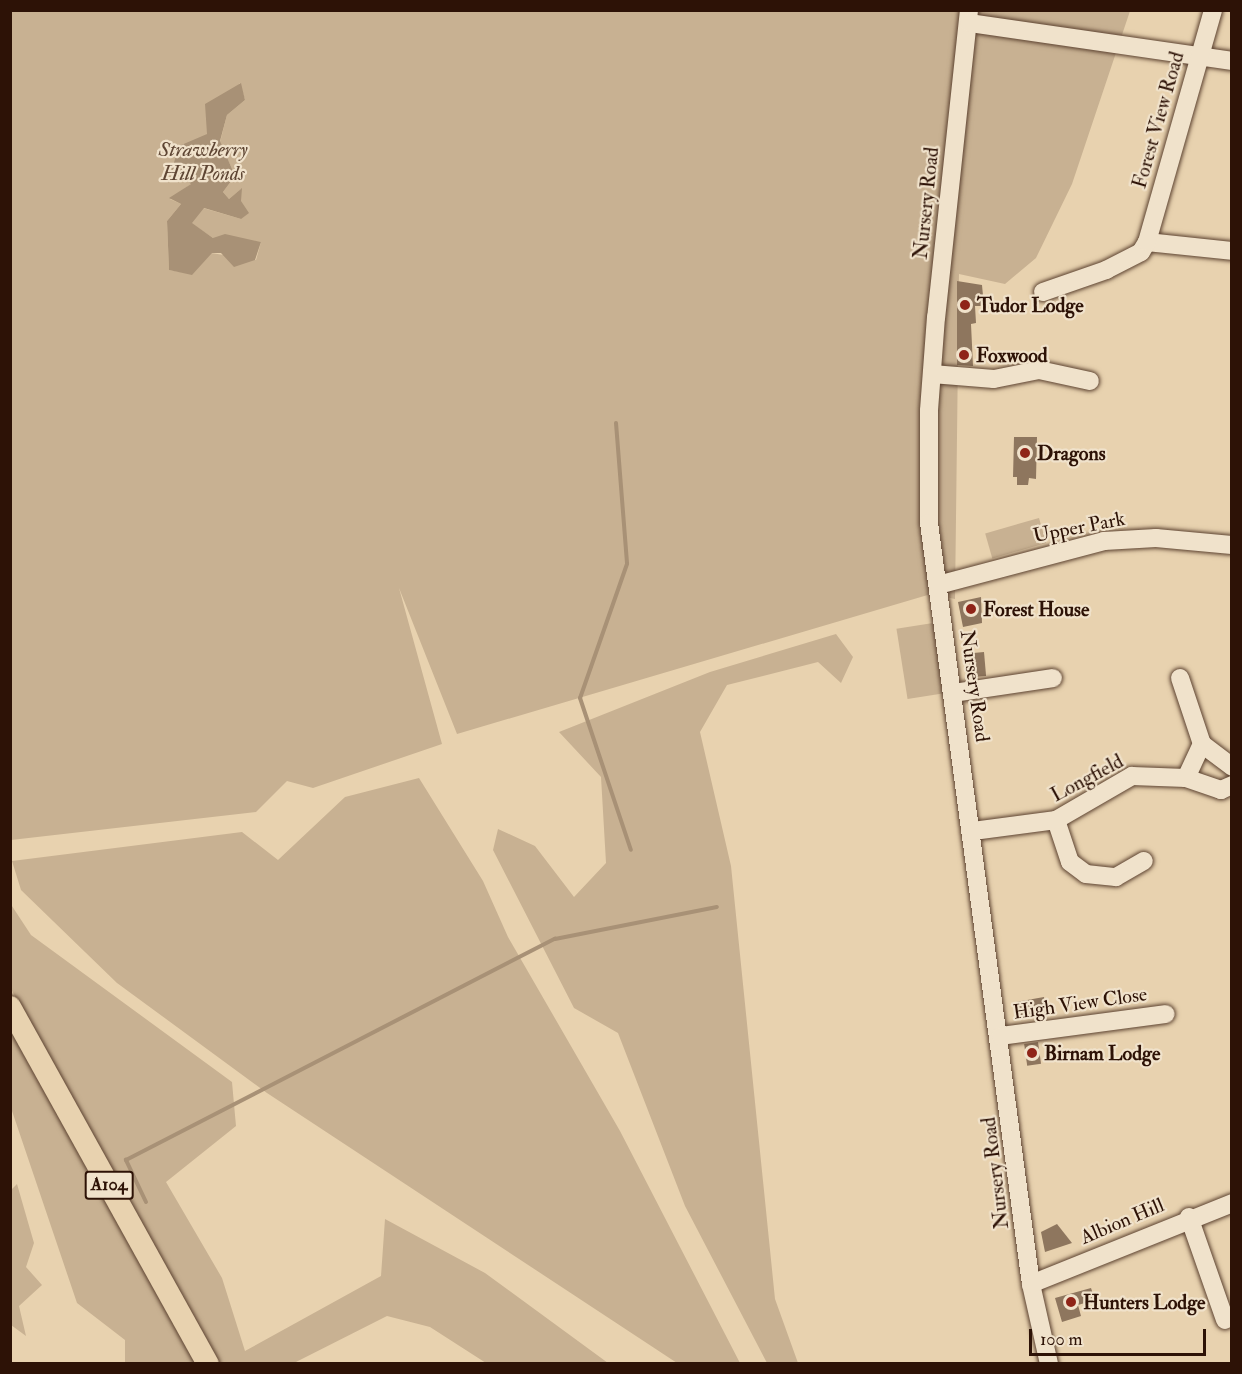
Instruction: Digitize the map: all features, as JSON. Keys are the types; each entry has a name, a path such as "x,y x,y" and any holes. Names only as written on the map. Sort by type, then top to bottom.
{"main road":[{"name":"A104","path":"10,1007 208,1364"}],"street":[{"name":"Forest View Road","path":"1147,242 1213,10"},
{"path":"969,17 1199,59 1232,61"},
{"name":"Nursery Road","path":"969,17 932,374 929,523 1001,1036 1030,1284 1049,1364"},
{"path":"1043,292 1106,270 1141,252 1147,242 1232,251"},
{"path":"932,374 994,379 1039,370 1090,381"},
{"name":"Upper Park","path":"938,585 1104,541 1156,538 1232,545"},
{"path":"953,693 1053,678"},
{"path":"1180,678 1202,744 1232,767"},
{"path":"1186,778 1202,744"},
{"name":"Longfield","path":"973,831 1056,820 1132,776 1186,778 1215,789 1232,785"},
{"path":"1056,820 1070,862 1086,874 1116,877 1144,861"},
{"name":"High View Close","path":"1001,1036 1166,1014"},
{"name":"Albion Hill","path":"1030,1284 1189,1217 1232,1203"},
{"path":"1189,1217 1225,1320"}],"shaded area":[{"path":"11,11 1130,11 1072,184 1036,258 1005,284 959,274 955,599 931,594 457,734 399,588 442,744 313,788 287,781 256,812 11,840","holes":["240,83 245,100 227,115 220,142 235,176 223,192 229,199 241,189 241,219 203,208 191,223 213,238 261,242 256,260 211,253 192,274 169,270 167,221 181,204 170,199 191,184 207,134"]},
{"path":"1039,518 1046,543 992,558 985,533"},
{"path":"933,623 944,693 908,699 896,629"},
{"path":"836,634 853,657 841,683 818,662 727,685 700,732 731,866 775,1299 798,1363 767,1363 685,1206 618,1033 574,1008 493,850 498,829 535,846 574,897 606,863 601,777 559,732 710,672"},
{"path":"419,778 483,881 508,937 620,1131 740,1363 677,1363 267,1093 117,983 21,890 12,861 242,832 278,860 345,797"},
{"path":"10,903 31,935 232,1082 236,1126 166,1182 222,1278 245,1351 381,1276 385,1219 485,1273 608,1363 486,1363 430,1327 387,1316 294,1363 220,1363 11,989"},
{"path":"10,1024 198,1363 125,1363 125,1340 77,1303 11,1108"},
{"path":"17,1184 34,1243 26,1267 42,1285 19,1306 26,1336 11,1325 10,1191"}],"water":[{"name":"Strawberry Hill Ponds","path":"241,83 245,100 227,115 220,141 235,176 223,192 229,199 242,188 241,201 249,213 241,219 204,208 192,223 213,238 225,234 261,242 255,260 234,267 221,253 212,253 192,275 169,270 167,221 181,204 169,198 191,184 172,169 179,146 207,134 205,104"}],"building":[{"path":"957,281 982,285 984,306 975,306 976,323 971,324 973,366 957,365"},
{"name":"Dragons","path":"1014,437 1037,437 1036,479 1029,478 1028,485 1017,485 1017,477 1013,477"},
{"name":"Forest House","path":"981,597 982,623 963,627 958,602"},
{"path":"984,652 986,676 970,677 968,653"},
{"path":"1044,997 1047,1017 1019,1017 1016,1002"},
{"name":"Birnam Lodge","path":"1038,1042 1041,1064 1027,1066 1024,1044"},
{"path":"1057,1224 1072,1243 1045,1252 1041,1232"},
{"name":"Hunters Lodge","path":"1091,1288 1095,1300 1078,1305 1081,1316 1062,1322 1055,1298"}],"waterway":[{"path":"616,423 627,564 580,698 631,850"},
{"path":"146,1202 126,1160 555,939 717,907"}],"place":[{"name":"Tudor Lodge","path":"965,305"},
{"name":"Foxwood","path":"964,355"},
{"name":"Dragons","path":"1025,453"},
{"name":"Forest House","path":"971,609"},
{"name":"Birnam Lodge","path":"1032,1053"},
{"name":"Hunters Lodge","path":"1071,1302"}]}
